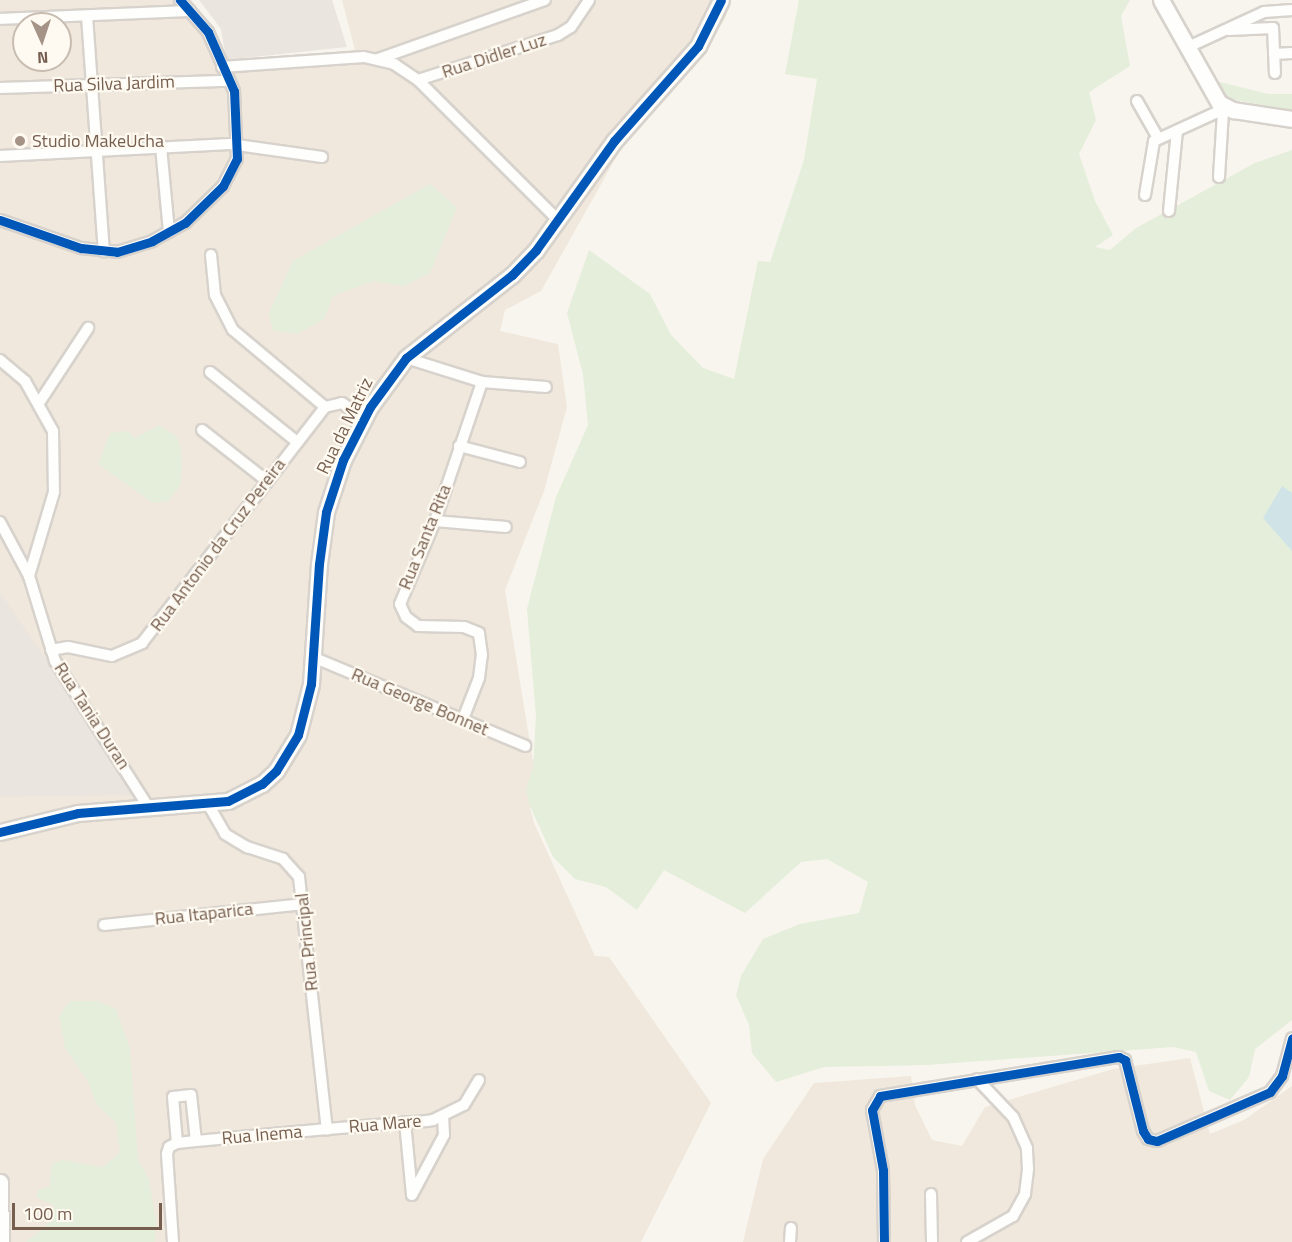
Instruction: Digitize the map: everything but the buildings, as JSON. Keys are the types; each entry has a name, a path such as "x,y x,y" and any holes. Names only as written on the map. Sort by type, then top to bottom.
{"street":[{"path":"0,220 64,243 104,251 135,247 169,232 200,211 223,186 237,159 237,108 229,81 208,32 180,0"},
{"name":"Rua Didler Luz","path":"378,59 545,0"},
{"name":"Rua Didler Luz","path":"418,80 558,36 571,27 589,0"},
{"name":"Rua da Matriz","path":"0,832 62,815 208,804 248,794 276,771 298,735 315,658 319,564 326,512 343,460 364,418 382,387 406,358 512,275 559,221 614,141 698,45 721,0"},
{"path":"1161,0 1210,91 1224,110 1220,177"},
{"path":"1186,48 1264,12 1292,10"},
{"path":"0,19 190,11"},
{"path":"87,16 104,251"},
{"path":"1223,30 1273,28 1275,74"},
{"path":"1274,54 1292,53"},
{"path":"222,67 378,59 418,80 559,221"},
{"name":"Rua Silva Jardim","path":"0,88 229,81"},
{"path":"1137,101 1158,138"},
{"path":"1144,195 1150,152 1158,138 1224,110 1292,120"},
{"path":"1169,211 1177,131"},
{"path":"0,156 238,144 322,157"},
{"path":"161,147 169,232"},
{"path":"211,255 215,295 233,330 325,407 342,403 364,418"},
{"path":"39,403 88,328"},
{"path":"406,358 482,382 546,387"},
{"path":"0,360 17,371 39,403 52,430 54,492 29,576"},
{"path":"210,372 297,442"},
{"name":"Rua Santa Rita","path":"463,719 479,678 479,633 464,627 418,626 400,610 401,596 435,521 482,382"},
{"name":"Rua Antonio da Cruz Pereira","path":"51,650 68,647 112,656 142,643 325,407"},
{"path":"202,430 267,481"},
{"path":"459,446 520,462"},
{"path":"435,521 506,527"},
{"name":"Rua Tania Duran","path":"0,522 29,576 51,650 149,808"},
{"name":"Rua George Bonnet","path":"315,658 525,746"},
{"name":"Rua Principal","path":"208,804 222,829 235,842 283,859 299,877 304,904 327,1129"},
{"name":"Rua Itaparica","path":"104,925 304,904"},
{"path":"884,1242 885,1191 872,1110 880,1096 977,1079 1123,1058 1143,1131 1148,1139 1157,1141 1270,1092 1282,1076 1292,1038"},
{"path":"967,1242 1012,1216 1024,1194 1028,1169 1027,1148 1013,1117 977,1079"},
{"path":"405,1122 412,1195 444,1135 443,1117 464,1106 479,1080"},
{"name":"Rua Inema","path":"196,1141 191,1095 173,1097 177,1143 327,1129"},
{"name":"Rua Mare","path":"327,1129 443,1117"},
{"path":"173,1242 167,1154 169,1147 177,1143"},
{"path":"0,1182 1,1232"},
{"path":"931,1194 932,1242"},
{"path":"790,1242 791,1228"}],"shaded area":[{"path":"0,0 191,0 216,32 224,62 355,50 342,0 730,0 725,19 697,60 632,129 541,291 505,310 500,331 558,344 567,407 544,491 505,590 537,786 530,808 534,823 595,956 609,957 711,1103 641,1242 0,1242"},
{"path":"199,0 332,0 347,47 226,60 221,29"},
{"path":"1282,486 1292,493 1292,551 1263,518"},
{"path":"0,592 53,670 136,795 0,797"},
{"path":"1190,1058 1210,1134 1244,1120 1292,1086 1292,1242 743,1242 763,1159 814,1083 911,1076 915,1105 932,1140 962,1146 985,1107 1113,1069"}],"green space":[{"path":"799,0 1130,0 1121,16 1130,66 1089,92 1096,120 1079,154 1095,201 1113,235 1095,247 1110,250 1136,228 1255,163 1292,150 1292,1020 1255,1049 1249,1077 1230,1100 1209,1091 1196,1052 1173,1047 927,1065 824,1067 776,1082 752,1053 749,1025 736,995 741,976 763,939 800,924 859,913 868,882 827,859 801,862 745,913 664,870 637,910 606,887 575,879 553,857 529,804 526,789 533,767 536,716 527,609 556,497 588,425 583,374 567,313 589,250 650,294 671,335 703,368 734,379 758,261 770,262 804,160 817,79 785,74"},
{"path":"1216,81 1268,94 1292,94 1292,111 1221,97"},
{"path":"430,184 457,207 430,273 404,286 373,281 333,296 324,319 297,334 273,331 269,313 293,261"},
{"path":"159,425 176,436 181,448 182,470 180,486 168,501 153,503 98,464 110,433 127,431 135,438"},
{"path":"70,1001 98,1001 116,1009 130,1049 138,1160 149,1179 156,1221 155,1242 26,1242 49,1223 55,1206 37,1198 38,1190 49,1187 52,1164 62,1160 103,1167 120,1152 116,1123 97,1105 88,1081 65,1048 59,1016"}],"cycle path":[{"path":"0,220 81,248 117,252 152,241 185,223 223,186 237,159 234,91 208,32 180,0"},
{"path":"0,832 78,813 228,801 262,784 276,771 298,735 311,684 319,564 326,512 343,460 370,407 406,358 512,275 536,250 614,141 698,46 721,0"},
{"path":"884,1242 883,1170 872,1110 880,1096 1119,1057 1125,1060 1143,1131 1148,1139 1157,1141 1270,1092 1282,1076 1292,1038"}],"place":[{"name":"Studio MakeUcha","path":"20,141"}]}
